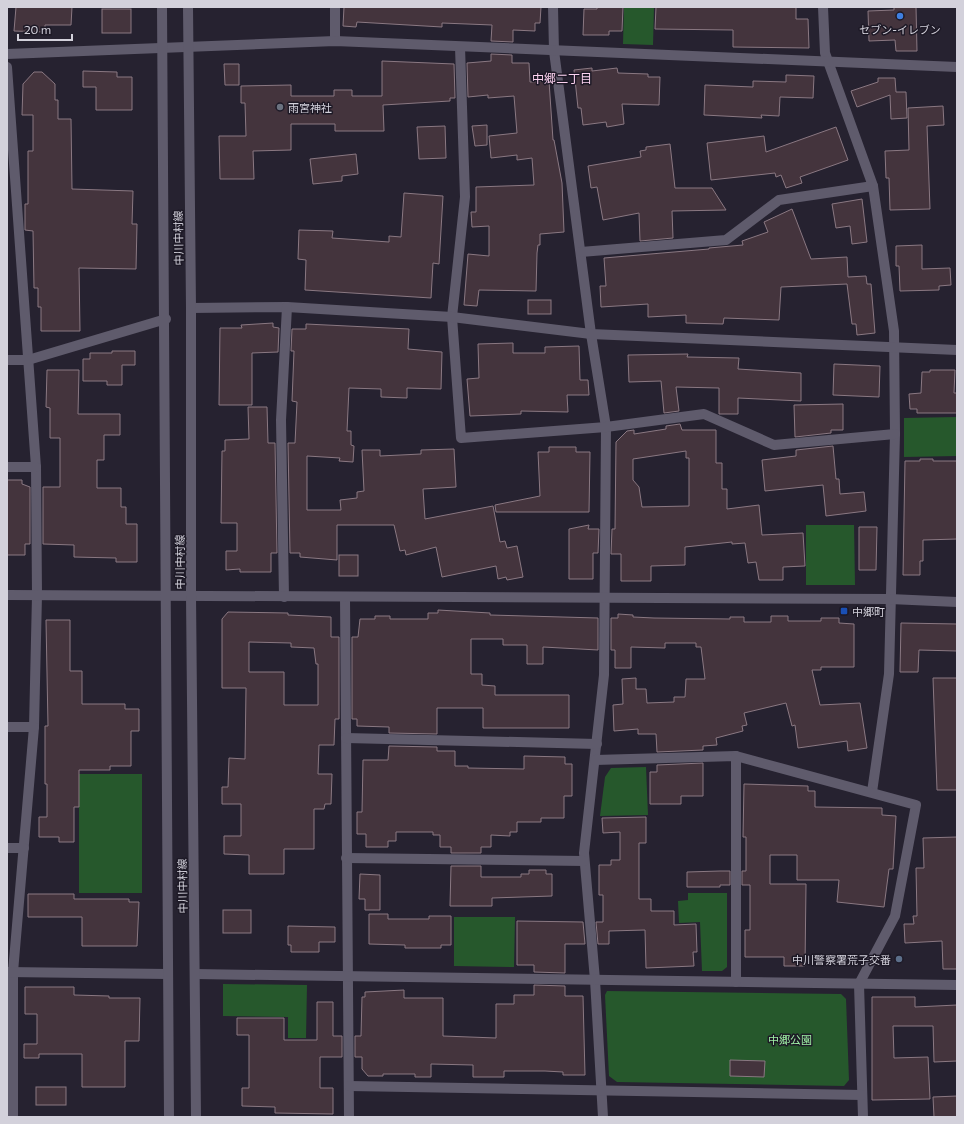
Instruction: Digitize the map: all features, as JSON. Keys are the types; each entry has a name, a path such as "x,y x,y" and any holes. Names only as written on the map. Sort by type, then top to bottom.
{"street":[{"name":"中川中村線","path":"162,7 166,319 169,1117"},
{"name":"中川中村線","path":"188,7 191,308 191,596 196,1117"},
{"path":"335,7 335,41"},
{"path":"553,7 554,51 591,334 606,427 604,675 584,861 595,980 603,1117"},
{"path":"823,7 824,53 873,186 894,331 895,434 889,674 872,792"},
{"path":"7,54 335,41 957,67"},
{"path":"460,47 465,196 452,317 461,438 606,427 704,414 774,445 895,434"},
{"path":"7,67 36,467 37,595 34,727 24,848 10,972 10,1077 12,1117"},
{"path":"580,252 726,240 779,200 873,186"},
{"path":"7,215 18,215"},
{"path":"284,597 281,420 287,307"},
{"path":"191,308 287,307 452,317 591,334 957,350"},
{"path":"7,360 28,360 166,319"},
{"path":"7,467 36,467"},
{"path":"7,595 890,599 957,602"},
{"path":"345,597 349,1117"},
{"path":"7,727 34,727"},
{"path":"346,738 597,744"},
{"path":"595,760 736,756 916,805 895,916 859,984 863,1117"},
{"path":"736,756 736,982"},
{"path":"7,848 24,848"},
{"path":"346,858 584,861"},
{"path":"10,972 168,974"},
{"path":"195,974 957,985"},
{"path":"349,1086 862,1095"}],"green space":[{"path":"624,7 654,7 653,45 623,44"},
{"path":"957,417 957,456 904,457 904,418"},
{"path":"806,525 854,525 855,585 806,585"},
{"path":"646,767 648,815 600,816 605,777 611,768"},
{"path":"79,774 142,774 142,893 79,893"},
{"path":"688,893 727,893 727,967 722,971 702,971 700,922 679,923 678,901 688,900"},
{"path":"454,917 515,917 514,967 454,966"},
{"path":"223,984 307,985 306,1038 288,1038 288,1017 223,1016"},
{"name":"中郷公園","path":"607,991 841,994 846,999 849,1080 844,1086 617,1082 609,1076 605,995"}],"building":[{"path":"16,7 72,7 71,25 45,25 45,32 14,31"},
{"path":"344,7 541,7 540,23 535,23 535,31 513,30 513,42 491,41 492,25 442,23 442,27 357,22 356,27 343,26"},
{"path":"597,7 623,7 622,31 609,31 609,35 583,35 584,9 597,9"},
{"path":"656,7 796,7 796,19 808,19 809,48 733,47 733,30 655,29"},
{"path":"894,7 916,7 917,51 896,51 895,40 869,41 868,11 894,10"},
{"path":"102,9 131,9 131,33 102,33"},
{"path":"491,54 512,55 512,63 529,63 530,82 549,81 553,140 562,183 564,232 540,234 540,245 538,245 537,253 536,291 479,290 477,306 464,305 468,254 489,256 489,226 472,227 471,212 476,212 476,187 534,185 532,158 517,160 517,155 491,158 489,136 517,133 514,96 488,98 488,95 468,97 467,63 491,61"},
{"path":"382,61 454,64 455,98 450,98 450,101 383,105 384,131 335,131 335,124 291,124 291,150 253,151 254,179 220,179 219,136 246,136 245,103 241,103 241,86 291,85 291,96 334,96 334,90 352,90 352,96 382,96"},
{"path":"224,64 239,64 239,85 225,85"},
{"path":"592,68 592,71 617,68 618,73 648,74 648,77 660,77 659,105 622,104 624,124 607,127 606,122 583,125 581,108 578,108 574,70"},
{"path":"83,71 117,72 117,77 132,77 132,110 96,110 96,87 83,87"},
{"path":"34,72 42,72 55,84 55,100 58,100 58,119 71,119 72,189 133,191 132,224 137,224 136,269 79,268 80,331 41,331 41,307 38,307 38,288 34,288 33,231 25,230 25,204 28,204 28,151 33,151 33,115 22,115 23,84"},
{"path":"786,75 814,76 813,98 780,97 779,116 761,115 762,118 704,115 705,85 753,87 753,81 786,82"},
{"path":"878,78 895,78 896,92 906,92 907,118 891,119 890,95 857,107 851,91 878,82"},
{"path":"943,106 944,125 927,126 930,209 890,210 889,178 886,178 885,151 909,150 908,108"},
{"path":"487,125 487,145 475,146 472,126"},
{"path":"445,126 446,158 419,159 417,127"},
{"path":"836,127 848,160 800,177 802,183 786,188 781,175 776,177 775,173 711,180 707,143 764,136 766,152"},
{"path":"670,144 675,188 712,188 726,210 672,211 673,238 640,241 639,213 603,220 597,187 591,188 588,166 641,157 640,151 646,150 646,147"},
{"path":"356,154 358,174 342,176 342,181 313,184 310,159"},
{"path":"404,193 443,196 439,264 433,263 431,298 305,290 306,260 298,259 299,230 333,231 332,238 389,242 389,236 401,237"},
{"path":"862,199 867,242 852,244 850,226 836,228 832,204"},
{"path":"792,209 811,259 847,257 848,277 866,276 867,284 871,284 875,333 857,335 856,324 852,324 847,284 781,287 779,320 724,318 723,324 686,323 686,315 648,317 648,304 601,307 600,286 606,286 604,258 743,245 742,241 768,232 764,222"},
{"path":"922,245 922,269 950,268 951,285 939,286 939,290 900,291 899,266 896,266 896,246"},
{"path":"528,300 551,300 551,314 528,314"},
{"path":"273,323 273,327 279,328 278,352 252,353 252,405 219,405 220,328 242,328 241,325"},
{"path":"306,324 409,329 408,349 442,352 441,389 407,388 407,398 381,397 381,389 349,388 347,431 351,431 351,445 354,446 353,462 339,461 340,458 307,456 307,510 341,510 340,500 357,498 357,492 364,491 362,450 380,450 380,456 421,454 421,450 454,449 456,487 423,489 425,519 493,506 500,542 505,541 507,548 517,546 523,577 507,580 506,577 498,579 496,566 442,577 436,547 406,555 405,550 400,551 394,525 337,525 337,560 300,557 300,553 290,553 288,443 295,443 297,402 292,401 294,351 291,351 292,329 306,329"},
{"path":"513,343 513,353 545,353 545,347 579,346 580,380 588,380 589,395 567,395 568,412 521,411 521,414 470,416 467,379 479,378 478,344"},
{"path":"112,351 135,351 135,365 122,365 122,385 107,385 107,381 83,381 83,359 90,359 90,353 112,353"},
{"path":"688,354 687,357 739,358 738,369 801,373 801,401 738,398 738,414 719,414 719,388 676,387 679,411 664,413 661,381 629,382 628,355"},
{"path":"834,364 880,366 879,397 833,395"},
{"path":"47,370 79,370 78,414 120,414 120,435 104,435 104,460 97,460 97,488 121,488 121,507 126,507 126,524 137,524 137,562 116,562 116,558 74,557 74,545 43,544 43,487 60,487 60,438 50,438 50,408 46,407"},
{"path":"930,370 955,370 954,393 957,393 957,413 917,413 917,409 910,409 909,394 921,393 922,372 930,372"},
{"path":"843,404 843,430 831,430 831,433 795,437 794,405"},
{"path":"248,407 267,407 268,443 275,443 277,553 271,553 271,572 240,572 240,569 226,570 226,551 237,551 237,523 221,523 222,451 225,451 225,440 249,439"},
{"path":"680,424 682,430 716,430 716,463 722,463 722,489 727,489 727,509 759,505 762,535 803,533 805,566 783,567 783,580 759,580 756,562 748,563 745,543 732,544 732,542 685,547 685,565 651,566 651,581 621,581 621,554 611,554 612,529 615,529 616,442 627,431 634,430 634,434 666,429 666,426","holes":["686,451 686,458 689,458 689,506 642,507 639,487 633,480 633,459"]},
{"path":"833,446 836,479 839,479 840,494 864,492 866,511 826,516 823,485 765,491 762,460 796,456 796,450"},
{"path":"549,447 576,447 576,452 590,452 589,512 496,512 495,505 540,496 538,452 549,452"},
{"path":"920,459 933,459 933,461 957,461 957,539 923,540 923,561 920,561 920,575 903,575 905,461 920,461"},
{"path":"7,480 22,480 22,484 30,487 30,544 25,544 25,555 7,555"},
{"path":"589,525 588,529 599,529 598,553 593,553 593,579 569,579 569,529"},
{"path":"859,527 877,527 876,570 859,570"},
{"path":"339,555 358,555 358,576 339,576"},
{"path":"438,610 490,613 490,615 598,618 598,650 543,647 543,664 527,664 527,645 503,645 503,639 471,639 471,674 482,674 482,685 495,686 495,695 569,695 569,728 483,728 483,708 437,708 437,734 389,733 389,727 357,726 357,719 352,719 352,637 358,637 360,619 375,619 375,616 390,616 390,619 428,619 428,613 438,613"},
{"path":"228,612 288,613 288,615 331,617 331,637 339,637 339,719 335,719 334,745 319,745 318,774 332,774 331,804 325,804 324,809 314,809 314,849 284,849 284,874 249,874 249,855 224,854 224,836 241,836 241,804 222,804 222,787 228,787 229,758 245,759 246,688 222,688 222,619","holes":["249,642 291,643 291,647 314,648 316,664 318,664 318,705 284,705 284,672 249,672"]},
{"path":"618,614 633,615 633,617 654,618 730,619 730,617 744,617 744,622 771,622 771,616 788,616 788,621 821,621 821,618 839,618 839,623 854,624 854,667 821,667 821,670 812,670 820,705 860,703 867,748 848,751 847,741 798,748 795,725 792,726 786,703 744,713 747,725 742,726 743,731 716,738 717,745 703,746 703,750 657,752 656,734 638,734 638,729 614,731 613,705 623,704 622,679 636,678 636,689 646,689 647,703 674,702 674,697 685,697 686,679 705,679 701,647 696,647 696,643 665,643 665,648 631,647 631,668 615,668 615,650 611,650 611,618 618,618"},
{"path":"46,620 70,620 70,671 82,671 82,704 125,704 125,709 139,709 139,731 131,731 131,766 110,766 110,770 79,770 79,807 74,807 74,842 59,842 59,837 39,837 39,817 47,817 47,784 45,784 45,726 48,726"},
{"path":"901,623 957,624 957,651 919,650 918,672 900,672"},
{"path":"933,678 957,678 957,790 937,790"},
{"path":"389,746 437,747 437,751 455,751 455,766 468,766 468,768 524,769 524,756 565,757 565,764 572,764 572,796 564,796 564,818 541,818 541,822 517,822 517,832 510,832 510,836 491,835 491,847 481,847 481,853 451,853 451,847 440,847 440,835 433,835 433,832 396,832 396,841 388,841 388,847 366,847 366,834 357,834 357,812 362,812 363,760 388,760"},
{"path":"703,763 703,796 681,796 681,804 650,804 650,772 657,772 657,765"},
{"path":"744,784 808,786 808,791 815,791 815,807 882,808 882,815 896,816 893,869 889,869 884,907 837,902 839,880 797,880 797,855 770,855 770,884 806,884 805,966 784,966 784,957 745,957 745,930 750,930 750,885 742,885 742,871 746,871 746,837 743,837"},
{"path":"646,817 646,843 639,843 639,899 651,899 651,911 674,911 674,925 696,924 697,952 693,952 694,966 646,968 645,930 609,931 609,944 598,944 596,922 603,922 603,895 599,895 599,865 611,865 611,860 620,860 620,832 603,833 602,818"},
{"path":"957,837 957,969 943,969 942,941 905,943 904,924 914,924 913,916 917,916 916,868 924,868 923,838"},
{"path":"451,866 481,866 481,877 521,877 521,874 529,874 529,870 546,870 546,874 552,874 552,896 492,898 492,906 450,906"},
{"path":"730,871 730,885 720,885 720,887 687,887 687,872"},
{"path":"360,874 380,875 380,910 365,910 365,899 359,899"},
{"path":"28,894 74,894 74,899 129,899 129,902 139,902 137,946 82,946 82,917 28,917"},
{"path":"223,910 251,910 251,933 223,933"},
{"path":"369,914 388,914 388,919 429,919 429,916 451,916 451,945 441,945 441,948 405,948 405,945 369,944"},
{"path":"517,921 583,922 585,944 565,944 565,973 534,972 534,965 517,965"},
{"path":"288,926 335,927 335,942 319,942 319,952 291,952 291,945 288,945"},
{"path":"534,985 565,986 565,996 583,996 585,1075 563,1075 563,1072 545,1071 504,1071 504,1077 473,1077 473,1065 431,1064 431,1077 415,1077 415,1074 383,1074 383,1076 368,1076 362,1069 362,1057 355,1057 355,1036 361,1036 362,997 365,997 365,992 404,990 404,998 443,998 443,1036 496,1038 496,1004 514,1004 514,995 534,995"},
{"path":"25,987 74,987 74,995 109,996 109,998 140,998 139,1041 125,1041 125,1087 82,1087 82,1054 39,1054 39,1058 24,1058 24,1044 37,1044 37,1014 25,1014"},
{"path":"872,997 915,997 915,1007 957,1005 957,1061 934,1062 933,1026 893,1026 894,1058 928,1057 930,1099 872,1100"},
{"path":"317,1002 333,1002 333,1036 342,1036 342,1057 320,1057 320,1088 333,1088 333,1114 275,1113 275,1107 242,1106 242,1088 249,1088 249,1035 237,1035 237,1018 284,1018 284,1040 317,1040"},
{"path":"730,1060 765,1061 764,1077 730,1076"},
{"path":"36,1087 66,1087 66,1105 36,1105"},
{"path":"957,1096 957,1117 934,1117 933,1097"}],"place":[{"name":"セブン-イレブン","path":"900,16"},
{"name":"雨宮神社","path":"280,107"},
{"name":"中郷町","path":"844,611"},
{"name":"中川警察署荒子交番","path":"899,959"}],"district":[{"name":"中郷二丁目","path":"562,78"}]}
